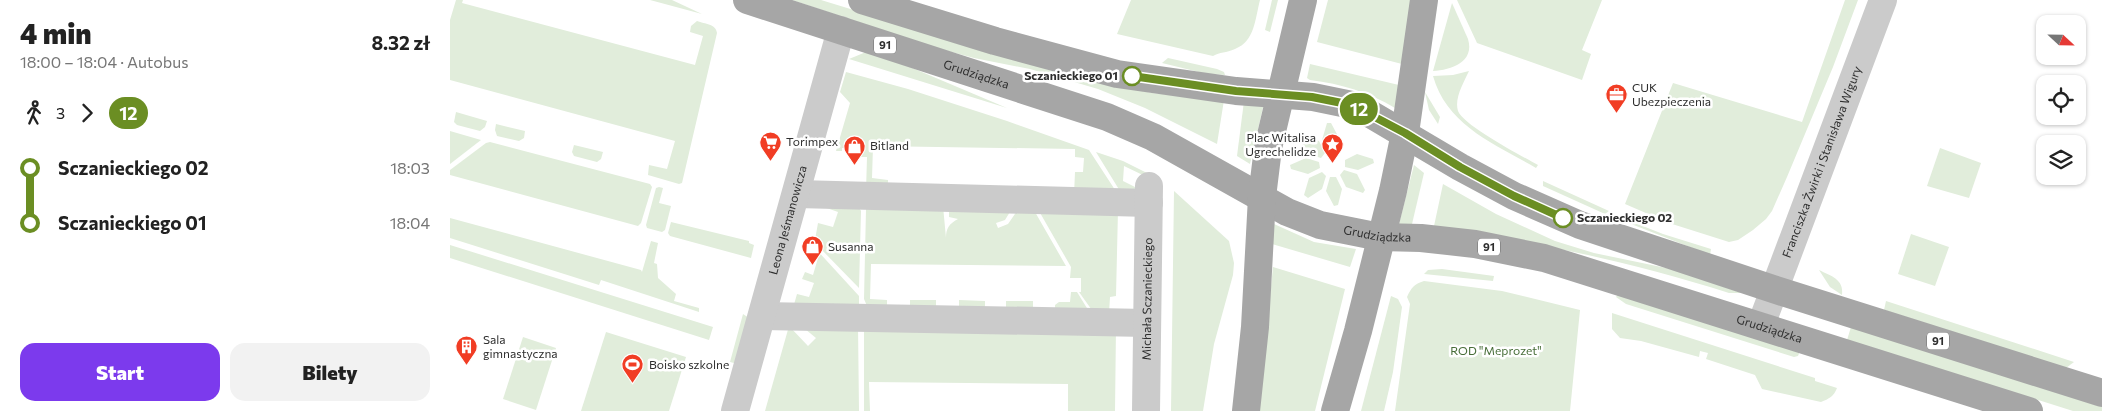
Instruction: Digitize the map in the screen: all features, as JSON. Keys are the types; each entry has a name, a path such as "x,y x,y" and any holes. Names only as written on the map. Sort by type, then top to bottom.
{"main road":[{"name":"Grudziądzka","path":"747,0 1107,117 1153,137 1299,217 1320,225 1380,237 1457,242 1538,256 2029,411"},
{"name":"91","path":"862,0 996,41 1117,74 1236,91 1280,93 1335,100 1352,105 1405,133 1460,167 1552,214 1773,289 2102,393"},
{"path":"1246,411 1258,291 1262,197 1268,148 1302,0"},
{"path":"1335,411 1358,331 1393,191 1405,133 1424,0"}],"street":[{"name":"Franciszka Żwirki i Stanisława Wigury","path":"1760,326 1883,0"},
{"name":"Leona Jeśmanowicza","path":"735,411 841,30"},
{"name":"Michała Sczanieckiego","path":"796,194 1149,194 1146,411"},
{"path":"762,316 1147,324"}],"green space":[{"path":"456,0 463,0 462,3 695,65 703,36 690,32 691,26 697,21 715,28 717,33 682,183 679,184 648,175 649,165 667,169 675,141 450,80 450,20"},
{"path":"650,0 672,0 702,14"},
{"path":"792,0 821,0 1066,75 1152,93 1224,100 1217,144 1145,108 1098,89 1030,69 974,58 933,47"},
{"path":"1131,0 1260,0 1253,29 1247,41 1235,49 1213,56 1117,34"},
{"path":"1272,0 1278,0 1270,32 1265,30"},
{"path":"1328,0 1411,0 1402,64 1317,42"},
{"path":"1457,0 1602,0 1582,50 1591,54 1582,80 1477,43"},
{"path":"1845,0 1858,0 1833,67 1787,177 1772,211 1766,219 1738,240 1729,242 1669,223 1625,204 1673,83 1802,122"},
{"path":"1452,3 1468,39 1468,54 1465,59 1454,66 1433,71"},
{"path":"866,52 910,67 1007,108 849,59"},
{"path":"1168,58 1217,69 1224,72 1225,75 1207,74 1162,63"},
{"path":"1310,64 1399,85 1395,108 1375,97 1354,90 1310,80 1307,78"},
{"path":"1469,71 1458,96 1458,111 1482,132 1538,165 1536,168 1474,132 1449,108 1433,76 1453,75"},
{"path":"846,72 908,89 1089,150 1119,196 1074,195 1075,172 1083,172 1084,158 1075,157 1075,149 873,146 872,178 888,180 888,192 866,191 867,157 859,157 859,148 842,148 842,151 836,151 850,103 840,92"},
{"path":"1425,92 1440,117 1438,124 1429,110"},
{"path":"1244,101 1264,103 1250,164 1237,156"},
{"path":"456,112 487,121 485,127 480,131 457,125 454,122"},
{"path":"1327,123 1331,123 1339,138 1334,151 1328,152 1322,140"},
{"path":"496,124 525,131 524,138 519,141 497,136"},
{"path":"450,131 481,140 450,164"},
{"path":"1302,135 1319,141 1325,153 1321,158 1308,154 1299,138"},
{"path":"490,142 650,184 652,187 641,223 638,226 450,175 450,170"},
{"path":"574,145 603,152 601,159 597,162 574,156 572,152"},
{"path":"1940,148 1981,163 1969,198 1927,186"},
{"path":"1096,152 1123,161 1151,175 1149,178 1124,166 1123,181 1139,189 1123,196"},
{"path":"1357,154 1373,159 1374,163 1358,170 1345,167 1345,160"},
{"path":"1306,158 1319,162 1320,168 1308,174 1291,169 1290,165"},
{"path":"1414,165 1424,173 1412,224 1399,224"},
{"path":"1344,170 1357,174 1365,190 1363,193 1346,187 1340,175"},
{"path":"1322,172 1326,176 1322,189 1308,198 1304,195 1309,178"},
{"path":"1330,177 1336,177 1342,189 1338,205 1334,206 1326,191"},
{"path":"1543,181 1609,211 1605,214 1543,186"},
{"path":"1443,184 1496,214 1555,241 1594,253 1671,269 1742,293 1729,293 1620,262 1434,226"},
{"path":"656,188 663,188 659,203 671,206 665,230 662,232 647,228 646,225"},
{"path":"1174,191 1229,241 1234,263 1233,275 1214,344 1203,411 1171,411"},
{"path":"821,206 859,207 861,211 859,288 821,249 823,242 815,240 818,223 833,227 838,212"},
{"path":"943,206 946,238 949,227 958,219 949,217 949,207 1013,207 1005,220 996,223 998,228 1008,224 1017,211 1035,212 1066,266 871,264 870,299 887,300 887,310 867,306 864,299 866,209"},
{"path":"1118,210 1116,296 1110,297 1109,313 1094,313 1079,292 1081,292 1081,278 1070,278 1071,267 1039,211"},
{"path":"1620,217 1663,234 1711,249 1710,255 1621,220"},
{"path":"450,218 641,270 642,272 651,241 658,243 654,263 657,264 658,278 676,294 674,301 699,308 699,312 601,280 599,285 450,238"},
{"path":"671,222 749,241 749,243 754,245 751,258 670,236 668,233"},
{"path":"1274,224 1314,242 1356,249 1350,267 1272,244"},
{"path":"1911,234 1949,247 1935,286 1898,274"},
{"path":"450,245 713,327 709,340 450,258"},
{"path":"811,247 815,248 859,296 859,305 793,308 797,294 809,297 814,283 802,279 805,272 813,275 818,258 810,255"},
{"path":"1273,267 1345,289 1315,411 1258,411"},
{"path":"1442,269 1494,276 1493,281 1424,274 1428,270"},
{"path":"1819,270 1832,276 1839,282 1842,295 1830,287"},
{"name":"ROD \"Meprozet\"","path":"1424,281 1502,291 1580,310 1570,411 1395,411 1410,304 1407,297 1413,287"},
{"path":"1071,292 1077,292 1090,313 1055,312 1055,305 1059,302 1070,302"},
{"path":"1618,294 1800,351 1798,356 1794,357 1626,304 1616,297"},
{"path":"1391,296 1398,299 1402,307 1393,372 1384,411 1361,411"},
{"path":"910,300 936,300 936,311 910,310"},
{"path":"959,300 985,301 985,311 959,311"},
{"path":"1006,301 1033,301 1033,312 1006,311"},
{"path":"1886,301 2074,362 2066,368 1884,310"},
{"path":"1612,313 1815,378 1815,381 1837,388 1831,397 1821,402 1762,389 1755,375 1706,359 1708,353 1700,351 1699,357 1641,341 1620,338 1612,329"},
{"path":"743,314 749,318 737,362 734,363 730,362"},
{"path":"799,324 858,325 859,411 765,411 789,326 808,346 816,338"},
{"path":"864,327 1116,327 1115,411 1068,411 1068,384 869,382 870,411 864,411"},
{"path":"1851,327 2102,407 2102,411 2073,411 1847,340"},
{"name":"Boisko szkolne","path":"606,332 686,357 669,411 581,411"},
{"path":"523,337 556,348 536,410 503,399"}],"bus line":[{"name":"12","path":"1132,76 1236,91 1280,93 1335,100 1352,105 1405,133 1460,167 1514,196 1563,218"}],"place":[{"name":"Sczanieckiego 01","path":"1132,76"},
{"name":"CUK Ubezpieczenia","path":"1616,114"},
{"name":"Torimpex","path":"770,161"},
{"name":"Plac Witalisa Ugrechelidze","path":"1332,164"},
{"name":"Bitland","path":"854,165"},
{"name":"Sczanieckiego 02","path":"1563,218"},
{"name":"Susanna","path":"812,266"},
{"name":"Sala gimnastyczna","path":"467,366"},
{"name":"Boisko szkolne","path":"633,384"}]}
